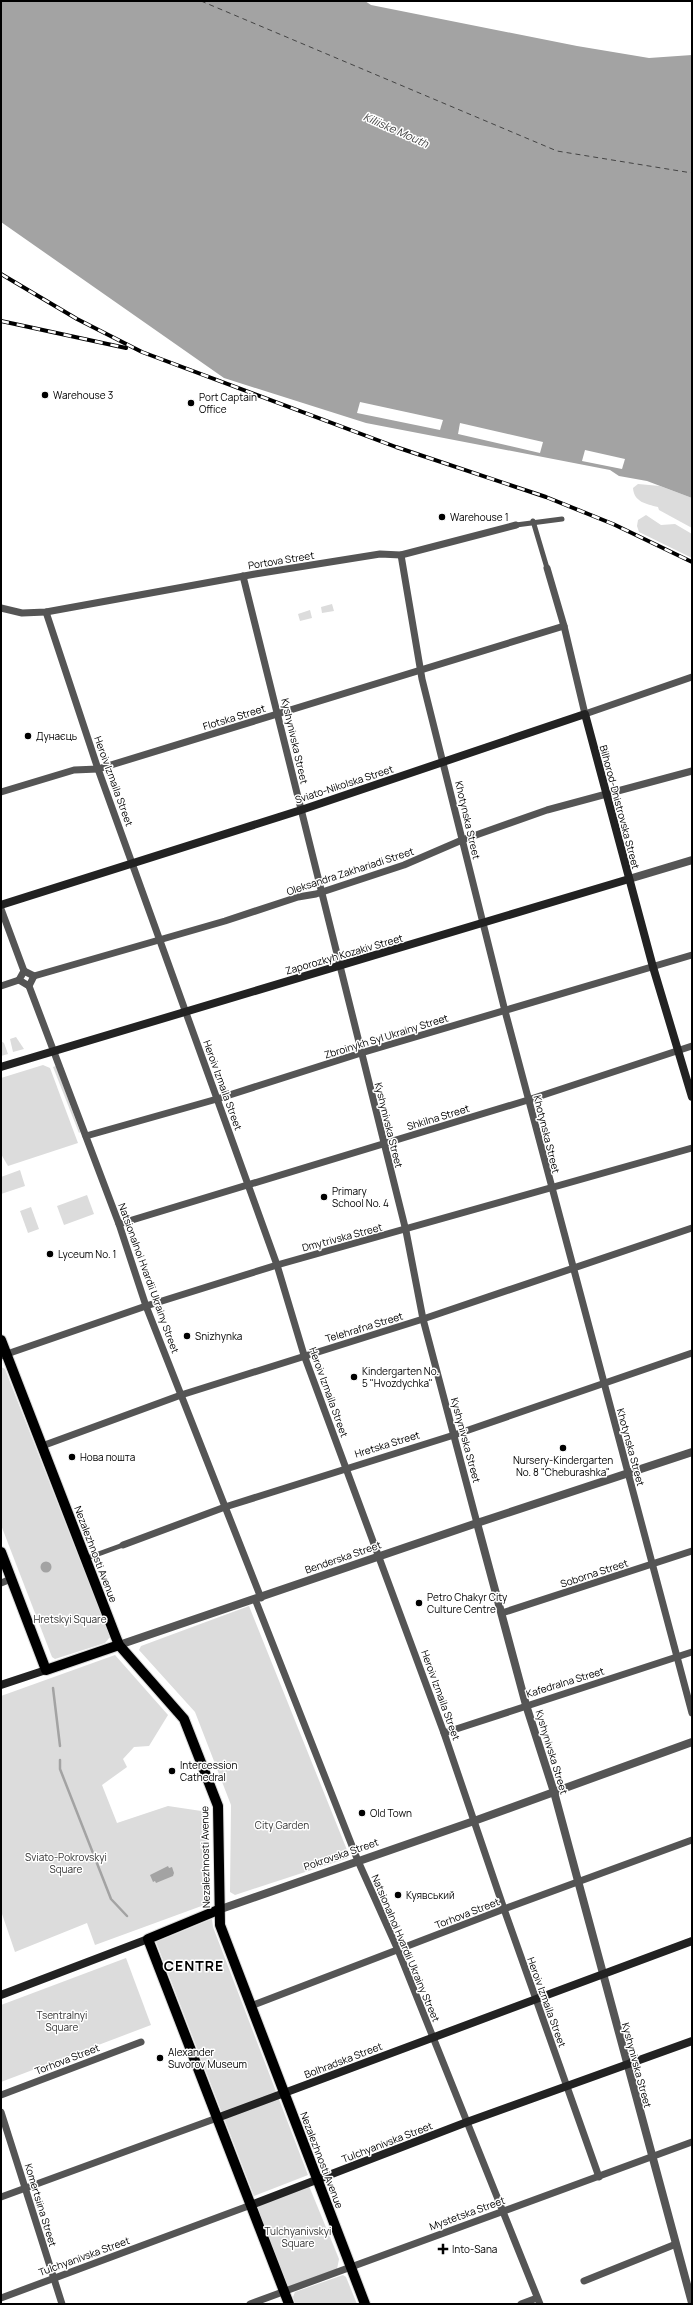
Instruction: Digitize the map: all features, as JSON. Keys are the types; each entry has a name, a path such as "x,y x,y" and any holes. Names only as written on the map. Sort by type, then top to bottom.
{"main road":[{"name":"Sviato-Nikolska Street","path":"1,905 301,810 585,714"},
{"name":"Bilhorod-Dnistrovska Street","path":"585,714 652,967 692,1097"},
{"name":"Zaporozkyh Kozakiv Street","path":"1,1067 629,879"},
{"name":"Nezalezhnosti Avenue","path":"1,1340 4,1355 42,1446 119,1645 184,1719 218,1806 218,1910 220,1925 365,2304"},
{"path":"1,1552 46,1670"},
{"name":"Benderska Street","path":"1,1685 119,1645"},
{"name":"Pokrovska Street","path":"1,1995 148,1939 218,1910"},
{"path":"148,1939 289,2304"},
{"name":"Bolhradska Street","path":"217,2118 432,2036 692,1941"},
{"name":"Tulchyanivska Street","path":"251,2205 467,2122 692,2040"}],"street":[{"name":"Portova Street","path":"1,608 22,613 46,612 243,576 380,554 401,555 533,521 562,519"},
{"name":"Bilhorod-Dnistrovska Street","path":"533,521 564,626 585,714"},
{"name":"Khotynska Street","path":"401,555 420,670 444,762 462,840 551,1188 692,1713"},
{"name":"Kyshynivska Street","path":"243,576 406,1231 423,1320 526,1705 554,1792 626,2064 692,2303"},
{"name":"Heroiv Izmaila Street","path":"46,612 98,769 277,1266 304,1355 345,1467 381,1557 444,1732 504,1909 599,2177"},
{"name":"Flotska Street","path":"1,792 74,770 98,769 564,626"},
{"name":"Sviato-Nikolska Street","path":"585,714 692,678"},
{"name":"Oleksandra Zakhariadi Street","path":"34,976 321,892 404,865 462,840 547,810 692,771"},
{"name":"Zaporozkyh Kozakiv Street","path":"629,879 692,860"},
{"path":"1,909 24,971 34,976 29,986 19,980"},
{"name":"Zbroinykh Syl Ukrainy Street","path":"86,1136 217,1099 361,1053 692,955"},
{"path":"1,986 19,980 24,971"},
{"name":"Natsionalnoi Hvardii Ukrainy Street","path":"29,986 119,1224 146,1306 225,1507 358,1861 398,1950 539,2301"},
{"name":"Shkilna Street","path":"119,1224 528,1100 692,1046"},
{"name":"Dmytrivska Street","path":"4,1355 146,1306 277,1266 406,1231 692,1148"},
{"name":"Telehrafna Street","path":"42,1446 181,1395 304,1355 423,1320 572,1267 692,1228"},
{"name":"Hretska Street","path":"90,1558 225,1507 345,1467 454,1435 692,1353"},
{"name":"Benderska Street","path":"119,1645 381,1557 477,1523 692,1452"},
{"name":"Soborna Street","path":"502,1613 692,1551"},
{"path":"1,1583 11,1579"},
{"name":"Kafedralna Street","path":"444,1732 692,1652"},
{"name":"Pokrovska Street","path":"218,1910 474,1821 692,1742"},
{"name":"Torhova Street","path":"251,2006 504,1909 692,1840"},
{"name":"Torhova Street","path":"1,2095 141,2042"},
{"name":"Komertsiina Street","path":"1,2112 62,2304"},
{"name":"Bolhradska Street","path":"1,2197 217,2118"},
{"name":"Mystetska Street","path":"250,2304 692,2142"},
{"name":"Tulchyanivska Street","path":"1,2298 251,2205"},
{"path":"584,2281 676,2244"},
{"path":"521,2304 539,2301"}],"green space":[{"path":"638,484 660,486 692,498 692,528 659,510 658,507 641,502 634,493 633,488"},
{"path":"646,515 661,525 675,524 692,534 692,558 639,532 637,526 638,520"},
{"path":"332,604 334,611 322,613 321,607"},
{"path":"310,610 312,618 300,621 298,614"},
{"path":"16,1037 24,1049 13,1052 10,1039"},
{"path":"1,1041 4,1043 8,1054 1,1056"},
{"path":"43,1065 50,1068 78,1143 8,1166 1,1154 1,1078"},
{"path":"56,1066 80,1132 79,1133 53,1067"},
{"path":"20,1170 25,1186 1,1194 1,1177"},
{"path":"87,1195 94,1214 64,1225 57,1206"},
{"path":"31,1207 39,1229 28,1233 20,1211"},
{"name":"Hretskyi Square","path":"1,1367 5,1369 110,1637 105,1643 55,1659 52,1657 1,1525"},
{"name":"City Garden","path":"249,1606 349,1855 348,1858 235,1895 230,1892 231,1805 195,1712 139,1650 141,1646"},
{"name":"Sviato-Pokrovskyi Square","path":"115,1655 168,1715 149,1746 134,1747 123,1759 127,1767 102,1785 117,1823 168,1806 208,1812 207,1904 95,1945 87,1923 15,1952 1,1911 1,1696"},
{"path":"212,1919 213,1927 308,2175 254,2196 156,1942"},
{"name":"Tsentralnyi Square","path":"126,1958 151,2025 1,2082 1,2005"},
{"name":"Tulchyanivskyi Square","path":"309,2186 339,2259 337,2269 288,2287 284,2282 257,2208 262,2203"},
{"path":"343,2275 346,2277 357,2304 295,2304 293,2297 295,2292"}],"water":[{"name":"Kiliiske Mouth","path":"1,1 365,1 371,5 577,46 649,58 692,55 692,498 647,481 619,476 610,470 366,423 224,378 1,222"},
{"path":"44,1562 48,1562 50,1563 50,1571 44,1572 41,1569 41,1565"},
{"path":"168,1866 169,1868 172,1867 174,1873 173,1876 156,1883 155,1881 153,1882 150,1875"}],"pier":[{"path":"360,402 443,420 440,430 357,413"},
{"path":"460,423 543,442 540,453 458,434"},
{"path":"585,450 625,459 622,469 582,461"}],"waterway":[{"path":"53,1688 60,1746"},
{"path":"60,1760 60,1769 111,1899 127,1916"}],"ferry route":[{"path":"201,1 557,151 692,173"}],"railway":[{"path":"1,274 77,319 142,352 396,447 546,497 613,524 692,562"},
{"path":"1,321 126,348"}],"place":[{"name":"Warehouse 3","path":"45,395"},
{"name":"Port Captain Office","path":"191,403"},
{"name":"Warehouse 1","path":"442,517"},
{"name":"Дунаєць","path":"28,736"},
{"name":"Primary School No. 4","path":"324,1197"},
{"name":"Lyceum No. 1","path":"50,1254"},
{"name":"Snizhynka","path":"187,1336"},
{"name":"Kindergarten No. 5 \"Hvozdychka\"","path":"354,1377"},
{"name":"Nursery-Kindergarten No. 8 \"Cheburashka\"","path":"563,1448"},
{"name":"Нова пошта","path":"72,1457"},
{"name":"Petro Chakyr City Culture Centre","path":"419,1603"},
{"name":"Intercession Cathedral","path":"172,1771"},
{"name":"Old Town","path":"362,1813"},
{"name":"Куявський","path":"398,1895"},
{"name":"Alexander Suvorov Museum","path":"160,2058"},
{"name":"Into-Sana","path":"443,2249"}],"district":[{"name":"CENTRE","path":"194,1966"}]}
